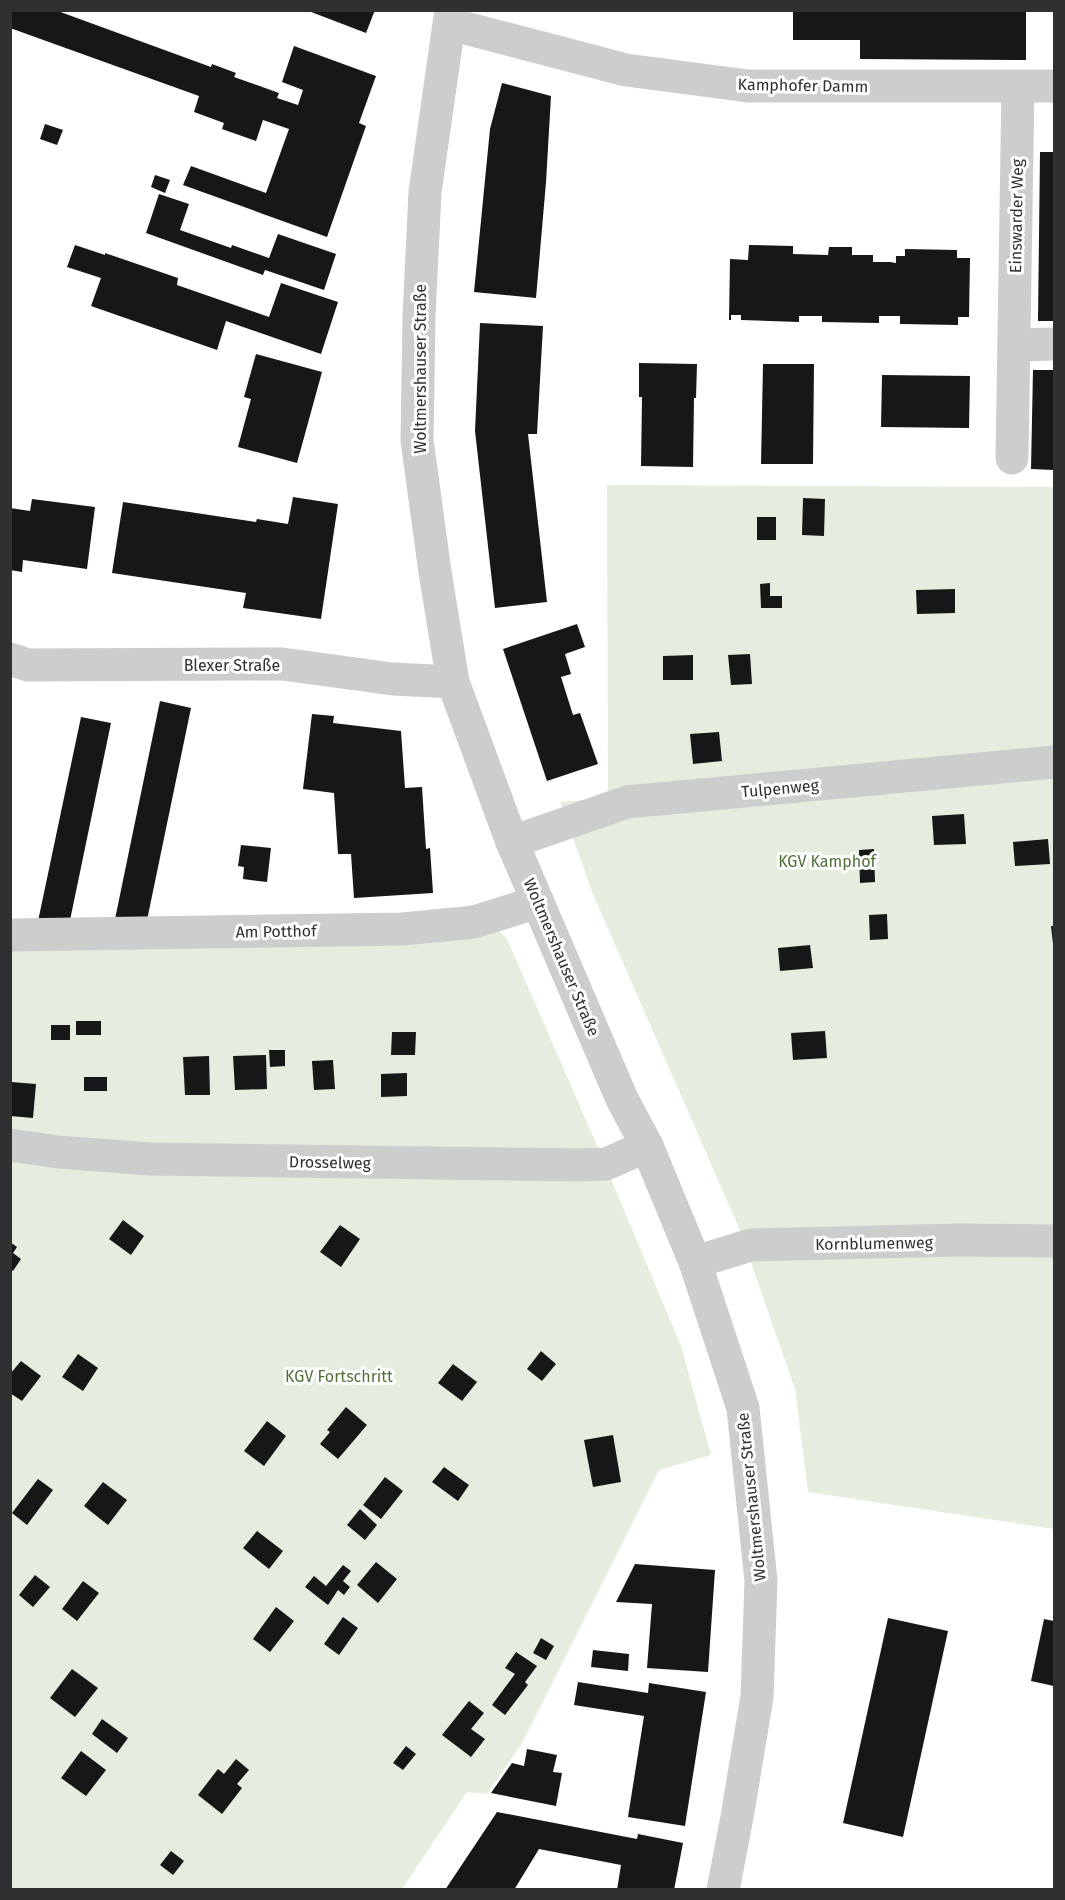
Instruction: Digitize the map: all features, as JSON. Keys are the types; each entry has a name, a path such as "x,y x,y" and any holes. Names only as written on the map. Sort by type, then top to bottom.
{"street":[{"name":"Kamphofer Damm","path":"450,17 626,70 748,86 1054,86"},
{"name":"Woltmershauser Straße","path":"450,17 425,192 419,316 417,440 453,682 512,842 622,1099 646,1146 695,1262 743,1408 761,1581 758,1697 723,1890"},
{"name":"Einswarder Weg","path":"1012,458 1018,87"},
{"path":"1014,345 1054,344"},
{"name":"Blexer Straße","path":"10,659 28,665 282,664 393,679 453,682"},
{"name":"Tulpenweg","path":"512,842 627,802 1054,762"},
{"name":"Am Potthof","path":"10,935 403,929 474,922 538,902"},
{"name":"Drosselweg","path":"10,1145 58,1152 151,1160 578,1165 606,1164 646,1146"},
{"name":"Kornblumenweg","path":"695,1262 751,1245 958,1240 1054,1241"}],"green space":[{"name":"KGV Kamphof","path":"607,485 1054,487 1054,1529 808,1492 795,1389 739,1228 593,894 560,802 608,798"},
{"name":"KGV Fortschritt","path":"480,911 507,939 593,1136 681,1346 711,1455 659,1470 521,1745 487,1794 467,1792 402,1889 11,1889 10,925"}],"building":[{"path":"10,10 55,10 211,67 212,64 236,73 234,77 279,93 277,98 298,105 303,90 282,82 294,46 376,76 359,123 366,126 327,237 183,185 191,166 266,193 289,129 263,120 256,141 222,129 224,123 194,112 199,96 10,28"},
{"path":"306,10 375,10 366,33"},
{"path":"793,10 1026,10 1026,60 860,59 860,40 793,40"},
{"path":"502,83 551,96 536,298 474,292 490,129"},
{"path":"45,124 63,130 57,145 40,139"},
{"path":"1040,152 1054,152 1054,321 1038,321"},
{"path":"155,175 170,180 165,193 151,187"},
{"path":"159,194 189,204 180,230 231,248 232,245 269,258 278,234 336,254 324,290 265,270 263,275 146,233"},
{"path":"75,245 178,278 177,285 269,317 281,283 338,302 321,354 226,321 217,350 91,306 101,278 67,267"},
{"path":"749,245 793,246 793,254 828,255 829,247 852,247 852,255 873,255 873,262 896,263 896,256 905,256 905,249 957,250 957,258 970,258 969,317 958,317 958,325 900,324 900,316 879,316 879,323 822,322 822,316 799,316 799,322 741,320 741,315 731,315 731,320 729,320 730,259 748,260"},
{"path":"480,323 543,326 537,434 528,434 547,602 495,608 475,431"},
{"path":"256,354 322,372 297,463 238,447 251,399 244,397"},
{"path":"639,363 697,364 693,467 641,466 642,397 639,397"},
{"path":"763,364 814,364 813,464 761,464"},
{"path":"1033,370 1054,370 1054,470 1031,469"},
{"path":"882,375 970,376 969,428 881,427"},
{"path":"293,497 338,504 321,619 243,608 246,593 112,573 123,502 256,522 257,519 288,524"},
{"path":"803,498 825,499 824,536 802,535"},
{"path":"32,499 95,507 87,569 23,560 22,572 10,570 10,508 30,511"},
{"path":"757,517 776,517 776,540 757,540"},
{"path":"770,583 770,596 782,596 782,608 761,608 760,584"},
{"path":"955,589 955,613 917,614 916,590"},
{"path":"577,624 585,647 565,654 571,674 561,677 573,715 580,713 598,764 547,781 503,649"},
{"path":"750,654 752,684 731,685 728,655"},
{"path":"693,655 693,680 663,680 663,656"},
{"path":"160,701 191,708 146,925 114,924"},
{"path":"312,714 334,716 333,723 401,731 405,788 422,787 426,849 430,848 433,893 354,898 351,854 338,854 334,793 303,789"},
{"path":"81,717 111,723 69,925 37,926"},
{"path":"719,732 722,761 693,764 690,734"},
{"path":"964,814 966,844 934,845 932,816"},
{"path":"1048,839 1050,864 1015,866 1013,842"},
{"path":"241,845 271,848 267,882 243,879 244,867 238,866"},
{"path":"874,849 875,882 860,883 859,850"},
{"path":"887,914 888,939 870,940 869,915"},
{"path":"1051,926 1054,926 1054,944 1053,944"},
{"path":"810,945 813,968 780,971 778,948"},
{"path":"76,1021 101,1021 101,1035 76,1035"},
{"path":"51,1025 70,1025 70,1040 51,1040"},
{"path":"825,1031 827,1058 793,1060 791,1033"},
{"path":"392,1032 416,1032 415,1055 391,1055"},
{"path":"269,1050 285,1050 285,1066 270,1067"},
{"path":"266,1055 267,1089 235,1090 233,1056"},
{"path":"209,1056 210,1095 185,1095 183,1057"},
{"path":"333,1060 335,1089 314,1090 312,1061"},
{"path":"407,1073 407,1096 381,1097 381,1074"},
{"path":"84,1077 107,1077 107,1091 84,1091"},
{"path":"11,1082 36,1084 33,1118 10,1116"},
{"path":"123,1220 144,1236 131,1255 109,1239"},
{"path":"340,1225 360,1239 341,1267 320,1252"},
{"path":"10,1242 17,1247 13,1253 21,1259 13,1271 10,1269"},
{"path":"541,1351 556,1364 542,1381 527,1369"},
{"path":"78,1354 98,1368 83,1391 62,1377"},
{"path":"21,1361 41,1376 22,1401 10,1393 10,1374"},
{"path":"453,1364 477,1382 462,1401 438,1383"},
{"path":"346,1407 367,1425 338,1459 320,1444 330,1432 327,1430"},
{"path":"267,1421 286,1436 264,1466 244,1451"},
{"path":"613,1435 621,1482 593,1487 584,1440"},
{"path":"444,1467 469,1485 458,1501 432,1482"},
{"path":"385,1477 403,1491 381,1519 363,1505"},
{"path":"38,1479 53,1490 27,1525 12,1513"},
{"path":"103,1482 127,1500 108,1525 84,1506"},
{"path":"360,1509 377,1525 365,1540 347,1525"},
{"path":"257,1531 283,1551 269,1569 243,1548"},
{"path":"376,1562 397,1579 378,1603 357,1585"},
{"path":"635,1564 715,1570 708,1672 647,1668 652,1604 616,1602"},
{"path":"343,1565 351,1571 343,1581 350,1587 344,1595 338,1590 328,1605 305,1587 314,1576 326,1586"},
{"path":"35,1575 50,1587 33,1607 19,1595"},
{"path":"83,1581 99,1593 77,1621 62,1609"},
{"path":"276,1607 294,1621 270,1652 253,1639"},
{"path":"343,1617 358,1628 339,1655 324,1644"},
{"path":"888,1618 948,1631 903,1837 843,1823"},
{"path":"1044,1619 1054,1621 1054,1686 1031,1681"},
{"path":"541,1638 554,1646 546,1660 533,1653"},
{"path":"593,1650 629,1654 628,1671 591,1667"},
{"path":"516,1652 537,1666 525,1682 528,1685 505,1715 492,1705 515,1674 505,1668"},
{"path":"72,1669 98,1688 75,1717 50,1698"},
{"path":"578,1682 648,1693 649,1683 706,1692 685,1826 628,1817 644,1716 574,1705"},
{"path":"469,1701 484,1713 471,1729 485,1739 471,1757 442,1735"},
{"path":"102,1719 128,1738 117,1753 92,1734"},
{"path":"406,1746 416,1754 403,1770 393,1763"},
{"path":"527,1749 557,1755 553,1772 562,1773 556,1806 491,1793 512,1763 524,1766"},
{"path":"81,1751 106,1770 86,1796 61,1778"},
{"path":"236,1759 249,1770 237,1784 242,1788 222,1814 198,1795 218,1769 224,1774"},
{"path":"497,1812 637,1839 638,1834 683,1843 674,1890 617,1890 621,1865 539,1849 514,1890 445,1890"},
{"path":"171,1851 184,1861 173,1875 160,1865"}]}
